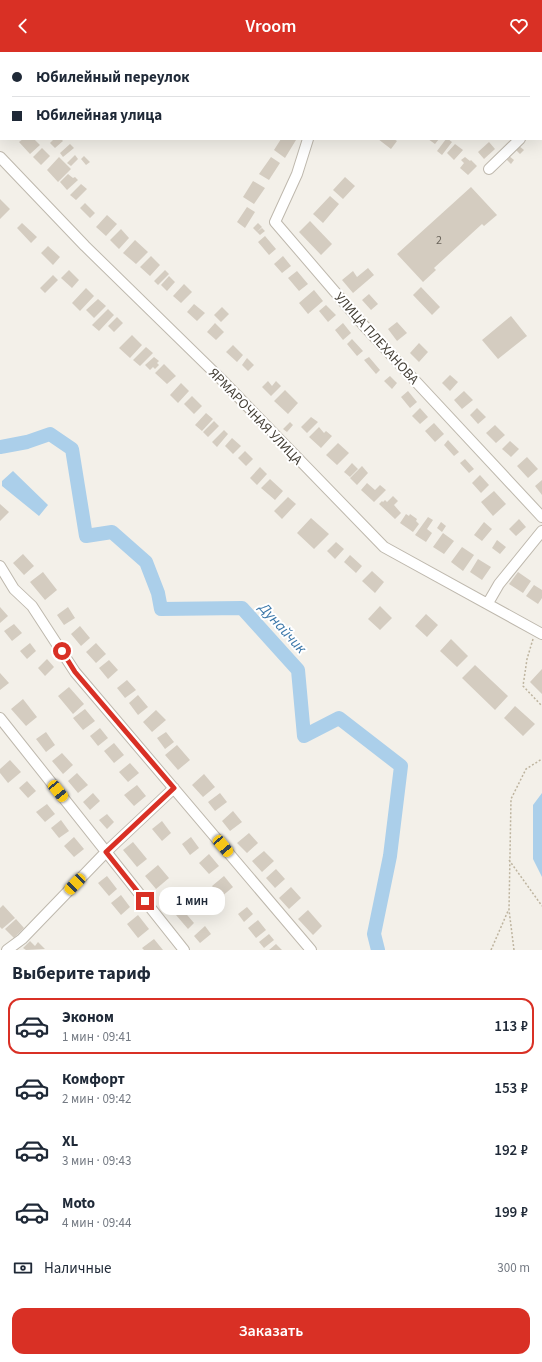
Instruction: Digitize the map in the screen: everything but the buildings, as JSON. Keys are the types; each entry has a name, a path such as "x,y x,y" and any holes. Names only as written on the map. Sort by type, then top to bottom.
{"street":[{"name":"УЛИЦА ПЛЕХАНОВА","path":"308,140 297,174 275,222 366,328 542,517"},
{"path":"489,169 519,140"},
{"name":"ЯРМАРОЧНАЯ УЛИЦА","path":"0,157 85,246 221,379 384,546 403,558 539,632"},
{"path":"488,603 499,584 542,531"},
{"path":"0,566 14,589 32,606 75,672 311,950"},
{"path":"0,718 184,950"},
{"path":"7,950 22,939 106,852 174,788"}],"path":[{"path":"539,632 527,659 522,686 542,706"},
{"path":"514,950 509,910 511,799 526,769 542,759"},
{"path":"509,860 542,906"},
{"path":"491,950 509,910"}],"water":[{"path":"13,471 48,505 39,516 2,486 2,481"},
{"path":"542,793 542,877 533,859 533,805"}],"waterway":[{"name":"Дунайчик","path":"0,447 27,442 50,434 72,449 86,536 112,532 146,562 158,593 161,609 242,608 298,670 304,736 339,718 401,766 390,856 374,934 378,950"}],"route":[{"path":"62,651 75,672 174,788 106,852 145,901"}]}
